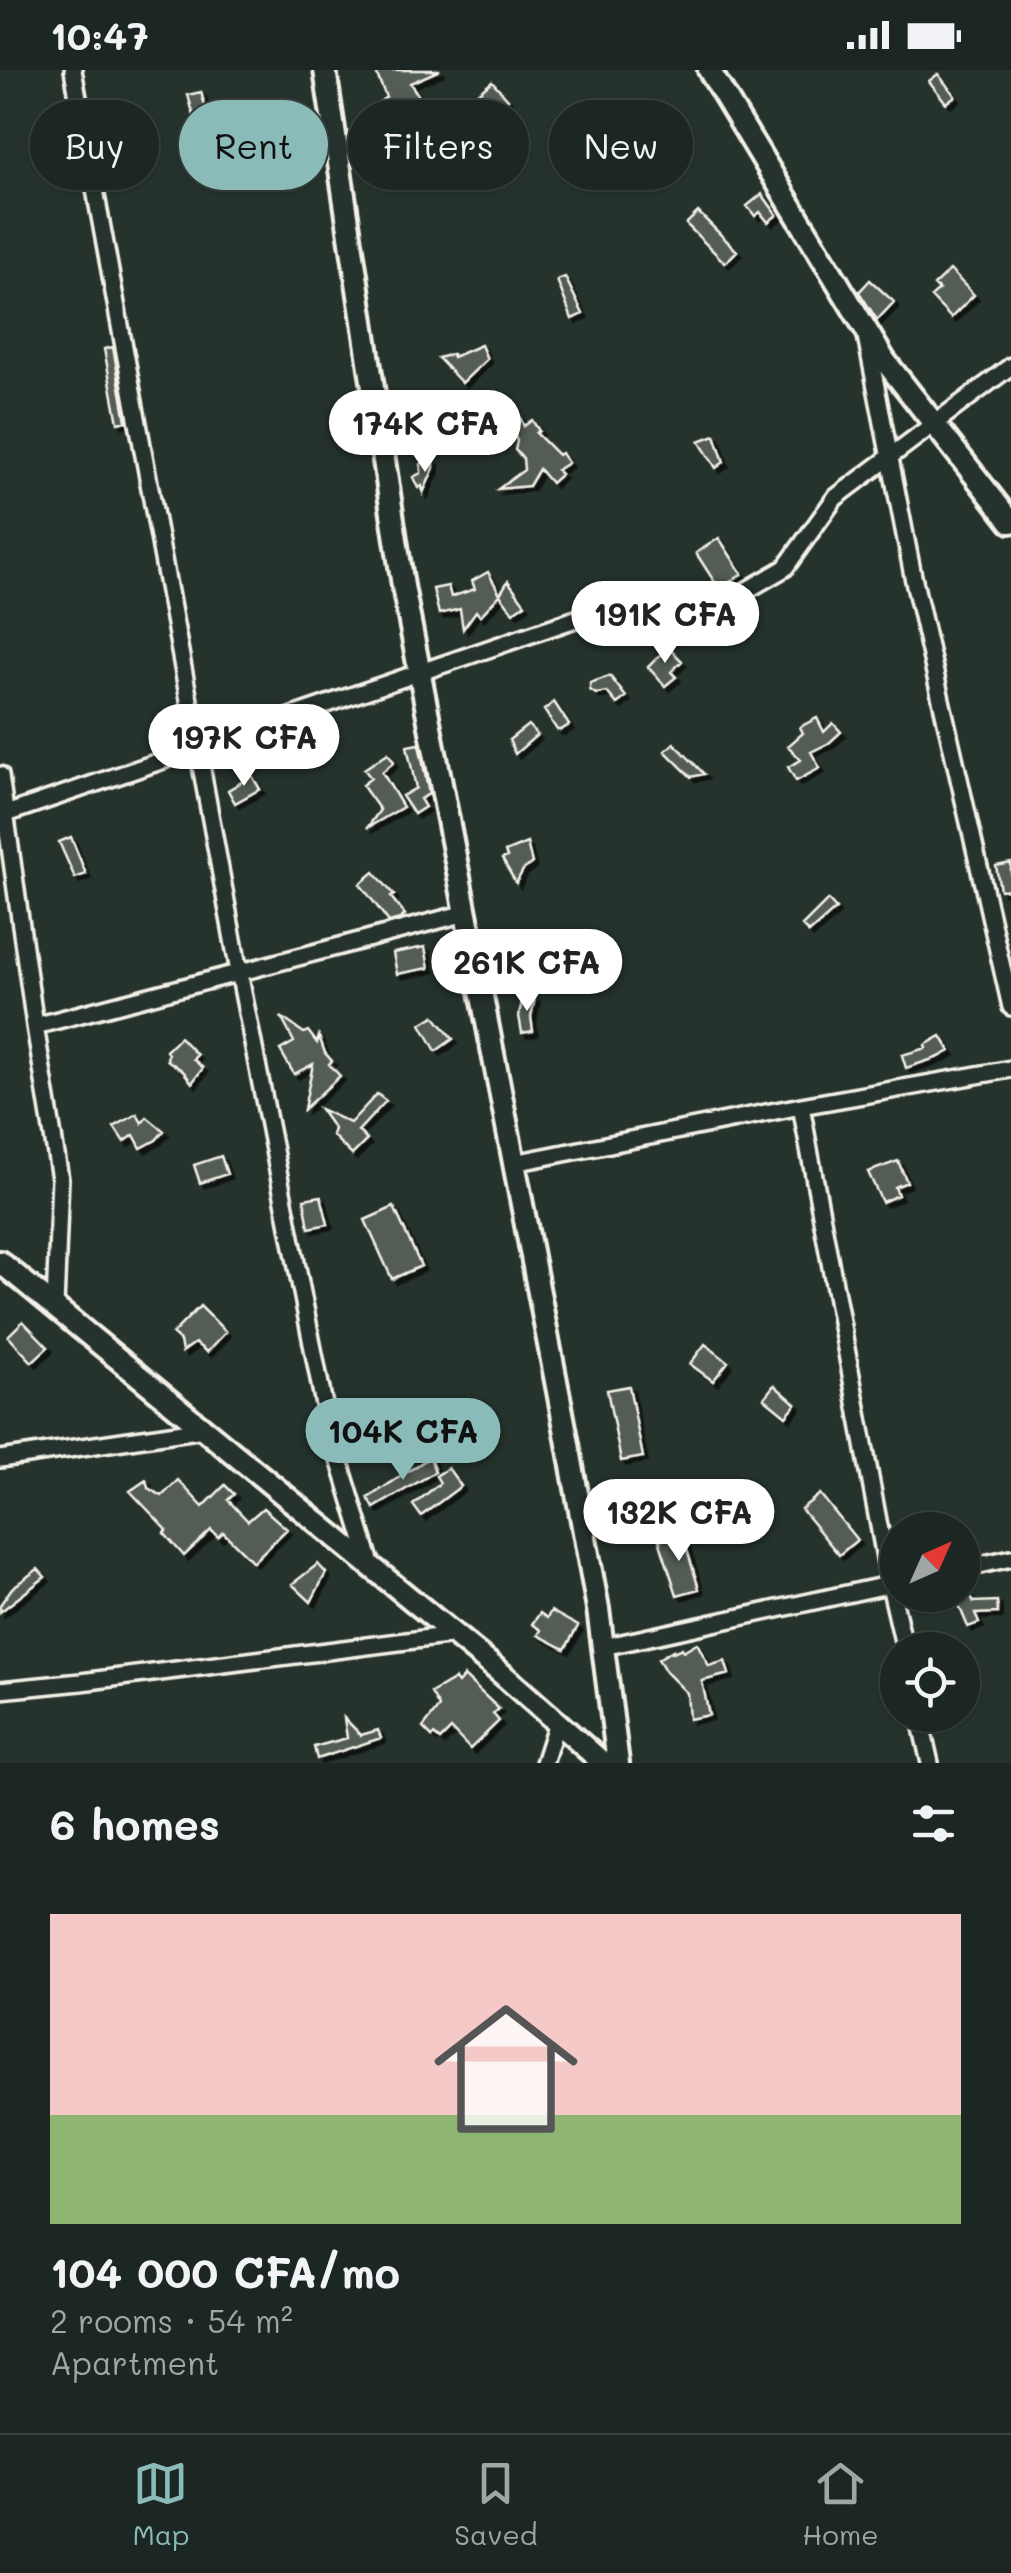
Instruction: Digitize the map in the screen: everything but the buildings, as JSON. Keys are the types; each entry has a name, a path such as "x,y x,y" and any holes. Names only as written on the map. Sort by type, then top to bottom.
{"street":[{"path":"73,70 239,972 327,1420 372,1567"},
{"path":"326,70 403,586 573,1472 618,1763"},
{"path":"709,70 886,362 1011,522"},
{"path":"864,327 914,581 1011,1006"},
{"path":"3,814 640,597 718,607 784,568 834,498 1011,366"},
{"path":"0,775 60,1179 54,1306"},
{"path":"35,1026 466,913"},
{"path":"514,1162 1011,1069"},
{"path":"800,1106 880,1513"},
{"path":"0,1262 454,1635 603,1763"},
{"path":"0,1458 204,1429"},
{"path":"980,1565 1011,1558"},
{"path":"603,1647 880,1587"},
{"path":"0,1690 454,1635"},
{"path":"544,1763 557,1722"},
{"path":"923,1732 930,1763"}]}
